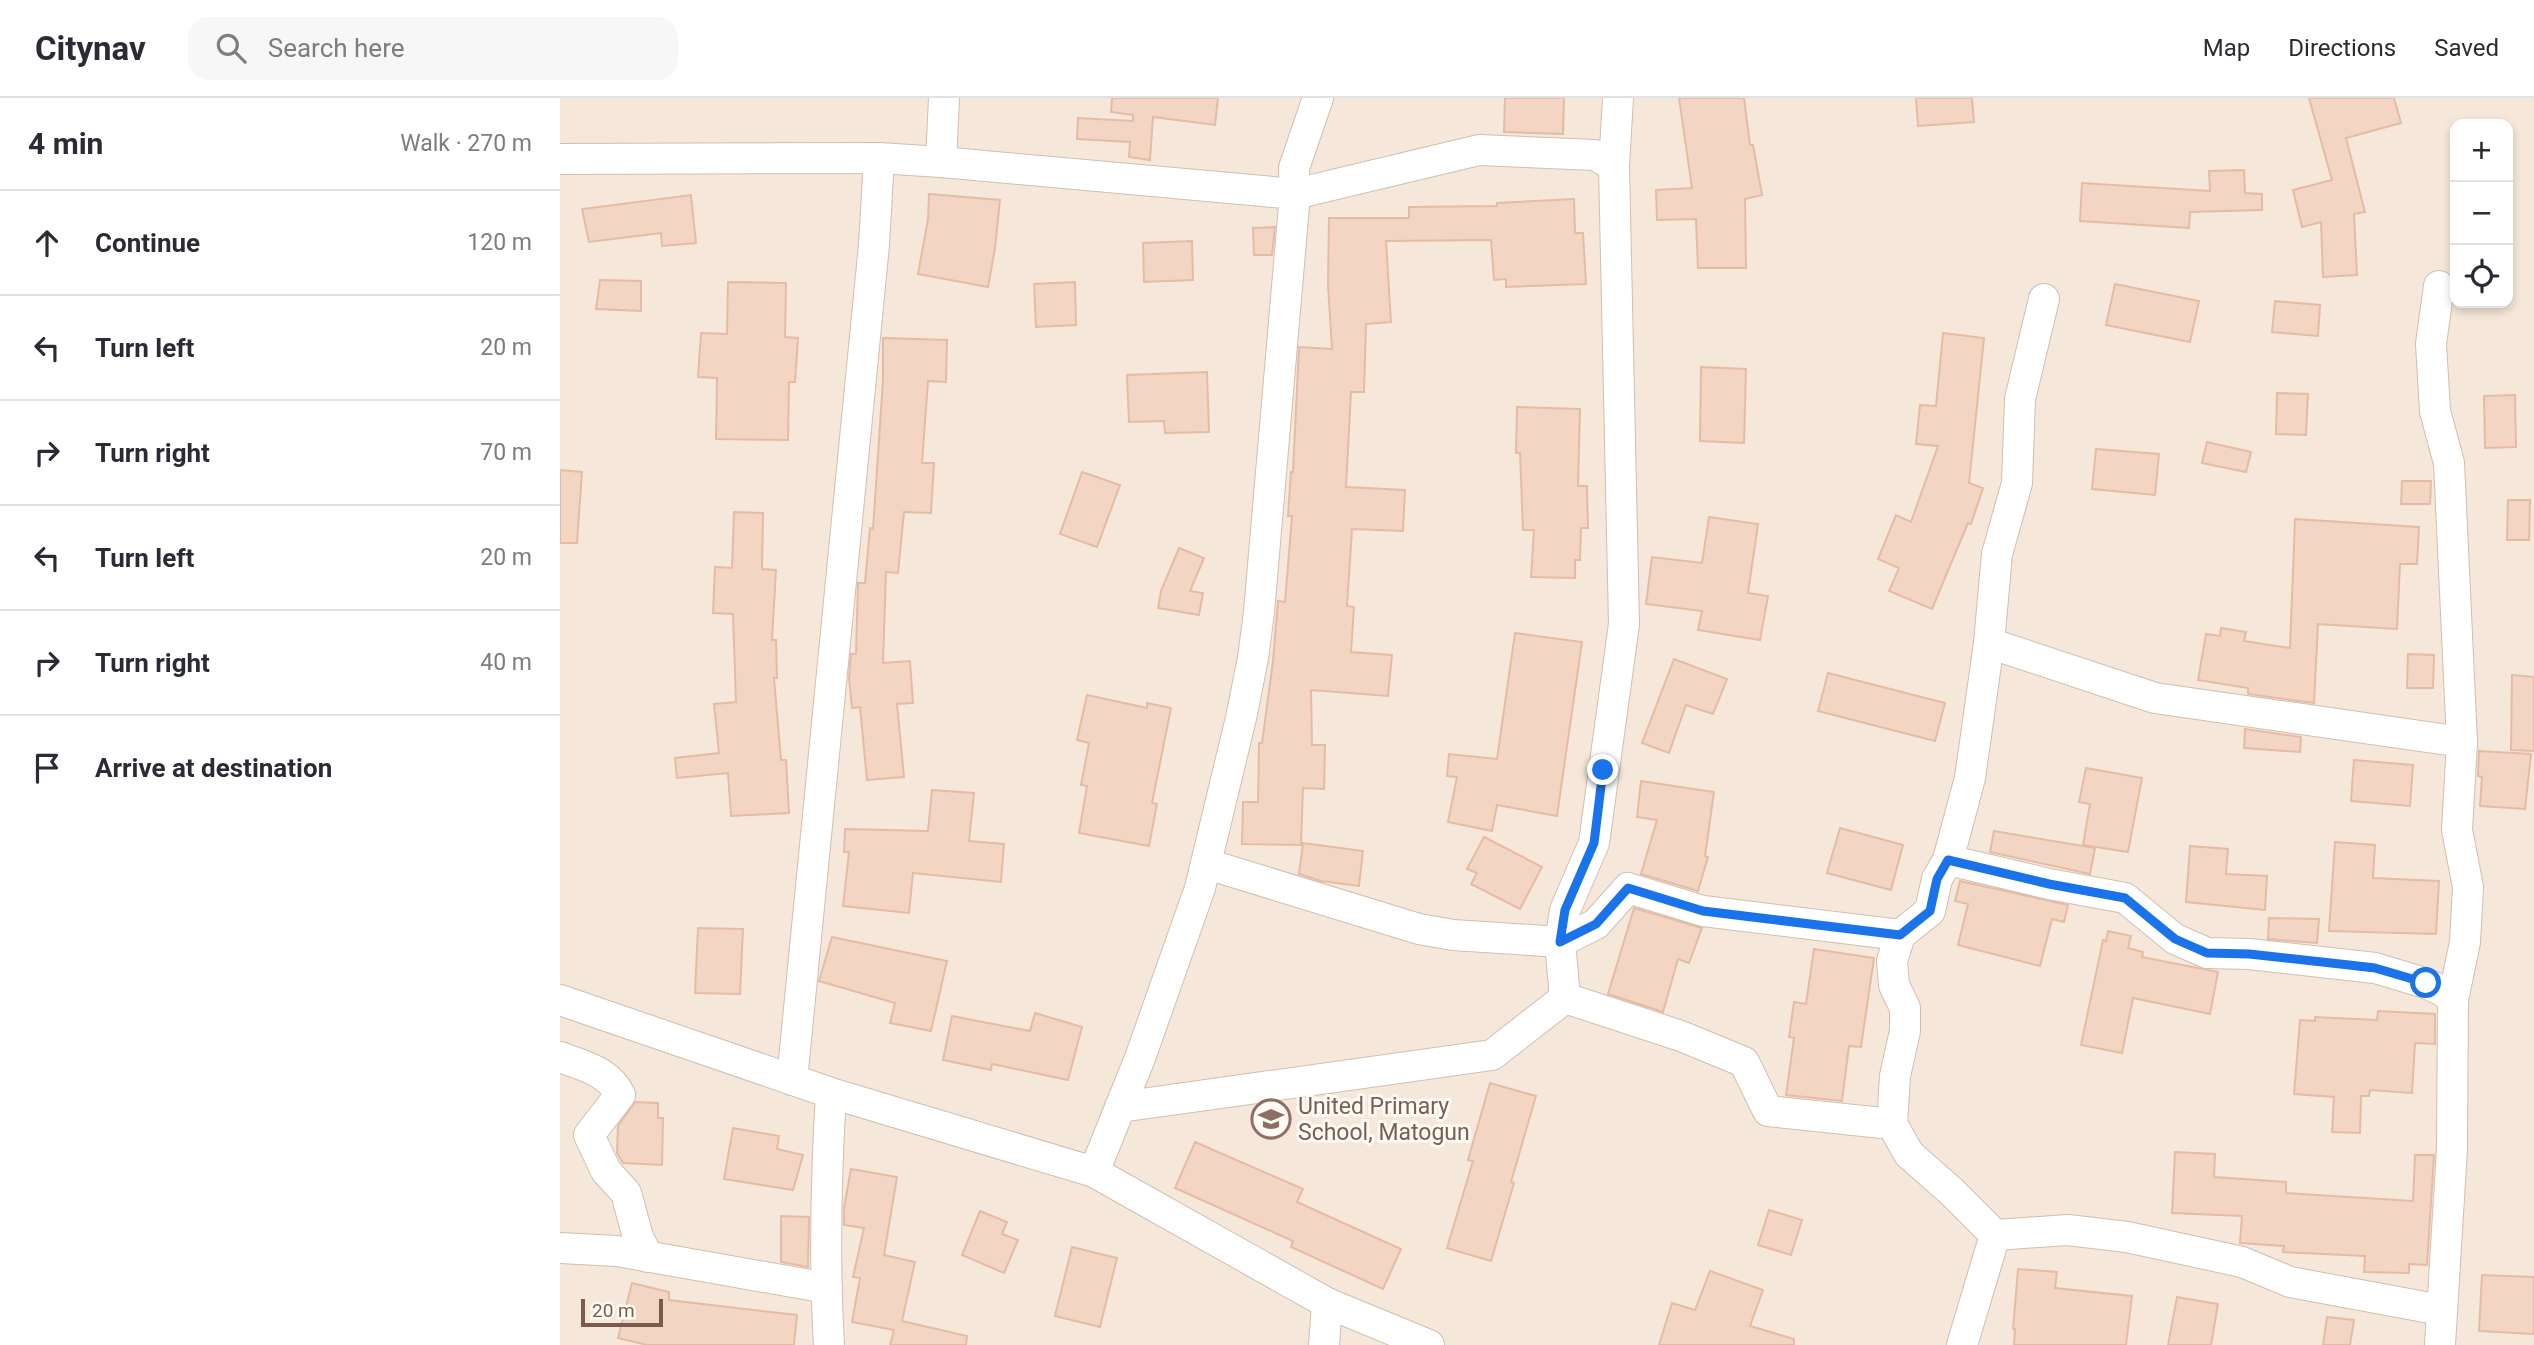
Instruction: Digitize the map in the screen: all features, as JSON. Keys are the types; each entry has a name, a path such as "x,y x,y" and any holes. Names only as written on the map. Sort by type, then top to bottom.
{"street":[{"path":"941,162 944,98"},
{"path":"1094,1172 1177,957 1207,864 1238,731 1255,647 1295,194 1294,168 1318,98"},
{"path":"1565,998 1560,942 1565,910 1594,843 1625,624 1614,166 1618,98"},
{"path":"560,159 879,158 1295,194 1479,150 1595,155 1614,166"},
{"path":"792,1080 874,245 879,158"},
{"path":"2439,286 2431,344 2435,411 2449,463 2462,742 2456,830 2468,887 2465,942 2452,1000 2452,1149 2440,1345"},
{"path":"2044,299 2020,399 2017,483 1997,554 1989,643 1970,778 1948,860 1937,879 1930,911 1900,935 1892,961 1894,985 1905,1007 1905,1031 1895,1076 1892,1124 1909,1154 1995,1235 2068,1230 2127,1237 2242,1262 2290,1282 2441,1310"},
{"path":"1989,643 2155,698 2462,742"},
{"path":"1948,860 2049,884 2125,898 2175,939 2207,953 2249,954 2375,968 2426,983 2443,991 2452,1000"},
{"path":"1207,864 1419,929 1452,935 1560,942 1596,924 1628,888 1703,911 1900,935"},
{"path":"1120,1107 1492,1055 1565,998"},
{"path":"1565,998 1681,1036 1744,1062 1768,1111 1892,1124"},
{"path":"560,1000 831,1093 1094,1172 1327,1303 1429,1345"},
{"path":"560,1058 615,1083 620,1095 589,1135 606,1171 626,1193 638,1237 648,1257"},
{"path":"830,1345 827,1170 831,1093"},
{"path":"1962,1345 1995,1235"},
{"path":"560,1248 617,1251 827,1288"},
{"path":"1324,1345 1327,1303"}],"shaded area":[{"path":"560,98 2534,98 2534,1345 560,1345"}],"building":[{"path":"1112,98 1218,98 1215,125 1153,117 1150,160 1129,157 1130,142 1077,139 1078,118 1133,121 1133,115 1111,112"},
{"path":"1505,98 1564,98 1563,134 1504,132"},
{"path":"1679,98 1744,98 1750,145 1753,145 1762,195 1745,199 1746,268 1698,268 1696,219 1657,220 1656,190 1692,188"},
{"path":"1916,98 1972,98 1974,122 1918,126"},
{"path":"2309,98 2394,98 2401,123 2346,138 2365,212 2354,214 2357,275 2323,277 2321,222 2302,227 2293,190 2332,180"},
{"path":"2244,170 2245,193 2262,194 2262,210 2190,212 2189,228 2080,221 2082,183 2210,191 2209,171"},
{"path":"929,194 1000,200 988,287 918,274 928,219"},
{"path":"691,195 696,243 662,246 661,233 589,242 582,209"},
{"path":"1574,199 1575,233 1583,233 1586,284 1506,287 1506,279 1494,280 1491,240 1386,241 1391,322 1366,324 1364,392 1351,392 1346,487 1405,490 1403,531 1352,529 1347,606 1354,607 1351,652 1392,655 1388,696 1311,690 1312,745 1325,745 1324,789 1303,788 1301,845 1242,844 1243,802 1258,802 1259,743 1262,743 1273,661 1278,601 1285,602 1292,516 1288,516 1293,472 1299,347 1332,349 1328,285 1329,218 1409,218 1409,207 1497,206 1497,203"},
{"path":"1275,227 1272,255 1254,255 1253,228"},
{"path":"1192,241 1193,280 1144,282 1143,243"},
{"path":"600,280 641,281 641,311 596,309"},
{"path":"728,282 786,283 785,337 798,338 795,382 789,382 788,440 716,439 717,378 698,377 701,333 727,334"},
{"path":"1075,282 1076,325 1036,327 1034,284"},
{"path":"2115,284 2199,301 2190,342 2106,325"},
{"path":"2275,301 2320,305 2318,336 2272,332"},
{"path":"1943,333 1984,338 1969,483 1983,488 1971,524 1968,523 1932,609 1889,591 1899,568 1878,559 1896,515 1911,522 1938,446 1916,444 1920,405 1936,406"},
{"path":"883,338 947,340 946,382 928,381 922,463 934,463 931,513 904,512 898,573 886,572 883,663 910,661 913,703 897,704 904,777 867,780 860,707 852,708 849,678 851,654 856,654 858,583 865,583 870,528 873,529 883,380"},
{"path":"1701,367 1746,369 1744,443 1700,441"},
{"path":"1207,372 1209,432 1165,433 1164,421 1129,422 1127,375"},
{"path":"2277,393 2308,394 2306,435 2276,434"},
{"path":"2515,395 2516,447 2485,448 2484,396"},
{"path":"1517,407 1580,409 1578,486 1587,486 1588,528 1581,528 1580,560 1575,560 1575,578 1531,577 1534,530 1523,530 1520,453 1516,453"},
{"path":"2207,442 2251,452 2246,472 2202,463"},
{"path":"2096,449 2159,454 2155,495 2092,489"},
{"path":"560,470 582,472 577,543 560,543"},
{"path":"1082,472 1120,485 1097,547 1060,534"},
{"path":"2402,481 2431,481 2430,504 2401,504"},
{"path":"2508,500 2530,500 2529,540 2507,540"},
{"path":"734,512 763,513 762,569 776,570 772,640 776,640 777,678 774,678 781,760 786,760 789,813 731,816 728,773 677,778 675,758 719,753 714,704 736,702 733,614 713,613 715,567 732,568"},
{"path":"1709,517 1758,524 1748,593 1768,596 1760,640 1698,630 1702,611 1646,604 1652,557 1702,563"},
{"path":"2295,519 2419,527 2417,564 2400,564 2397,629 2318,624 2314,703 2248,694 2248,688 2198,680 2206,634 2220,636 2221,628 2246,632 2244,641 2290,648"},
{"path":"1179,548 1204,558 1190,591 1203,593 1199,615 1158,608 1161,591"},
{"path":"1515,633 1582,642 1557,816 1497,805 1492,831 1448,822 1457,777 1447,776 1449,754 1497,759"},
{"path":"2408,654 2434,655 2433,688 2407,688"},
{"path":"1674,659 1727,679 1713,714 1686,705 1669,753 1642,743"},
{"path":"1828,673 1945,703 1935,741 1818,711"},
{"path":"2512,675 2534,677 2534,751 2511,750"},
{"path":"1087,695 1147,708 1147,703 1171,708 1152,803 1157,804 1149,846 1079,833 1087,786 1081,785 1089,743 1077,740"},
{"path":"2245,729 2301,737 2300,752 2244,748"},
{"path":"2479,751 2531,754 2525,809 2480,806 2482,777 2478,776"},
{"path":"2354,760 2413,765 2410,806 2351,801"},
{"path":"2086,768 2142,778 2128,852 2083,845 2090,804 2079,802"},
{"path":"1641,781 1714,792 1705,856 1708,857 1698,891 1641,874 1657,820 1637,817"},
{"path":"932,790 974,793 969,841 1004,844 1001,882 913,873 909,913 843,906 849,852 844,852 845,829 928,831"},
{"path":"1840,828 1903,845 1891,890 1827,873"},
{"path":"1994,831 2095,848 2090,874 1990,852"},
{"path":"1484,837 1542,867 1520,909 1471,884 1477,873 1467,869"},
{"path":"2335,842 2375,845 2373,878 2439,881 2436,934 2329,931"},
{"path":"1303,843 1363,851 1359,886 1321,881 1299,874"},
{"path":"2190,846 2228,849 2226,874 2267,876 2265,910 2186,902"},
{"path":"1960,881 2068,905 2064,922 2052,919 2040,966 1958,945 1968,904 1955,901"},
{"path":"1634,908 1702,928 1689,963 1678,959 1663,1012 1608,994"},
{"path":"2269,918 2319,919 2317,943 2268,939"},
{"path":"698,928 743,929 740,994 695,993"},
{"path":"2108,931 2131,936 2128,948 2143,952 2142,957 2218,972 2210,1014 2133,998 2122,1053 2081,1045 2103,940 2106,941"},
{"path":"832,937 947,961 931,1031 890,1023 895,1003 819,981"},
{"path":"1814,949 1874,958 1861,1047 1849,1046 1842,1101 1786,1095 1794,1038 1789,1037 1794,1002 1806,1004"},
{"path":"2378,1011 2435,1014 2435,1044 2415,1043 2412,1093 2370,1090 2369,1096 2361,1096 2360,1133 2332,1132 2334,1097 2294,1094 2300,1020 2315,1021 2315,1017 2377,1020"},
{"path":"1035,1013 1082,1027 1068,1080 992,1064 991,1070 943,1060 952,1016 1030,1031"},
{"path":"1490,1083 1536,1096 1491,1261 1447,1248 1473,1161 1468,1160"},
{"path":"635,1102 658,1103 658,1118 663,1118 662,1165 623,1163 617,1153 618,1126"},
{"path":"733,1128 779,1136 777,1149 803,1155 793,1190 724,1179"},
{"path":"1195,1142 1303,1189 1297,1202 1401,1249 1383,1289 1291,1247 1293,1241 1175,1188"},
{"path":"2175,1152 2215,1154 2214,1177 2286,1182 2286,1193 2413,1201 2415,1155 2434,1155 2427,1265 2409,1264 2409,1273 2364,1272 2365,1256 2283,1252 2284,1246 2240,1243 2242,1216 2172,1213"},
{"path":"851,1169 897,1177 884,1255 915,1262 902,1321 967,1336 966,1345 890,1345 894,1330 852,1322 860,1278 853,1277 864,1228 844,1225 844,1208"},
{"path":"1769,1210 1802,1220 1791,1255 1758,1245"},
{"path":"980,1211 1007,1222 1002,1234 1018,1240 1004,1273 962,1255"},
{"path":"781,1216 809,1217 808,1267 781,1262"},
{"path":"1072,1247 1117,1258 1100,1327 1055,1316"},
{"path":"2018,1269 2057,1272 2055,1288 2132,1296 2126,1345 2014,1345"},
{"path":"1710,1271 1763,1290 1750,1326 1794,1339 1794,1345 1659,1345 1672,1303 1695,1310"},
{"path":"2482,1275 2534,1277 2534,1334 2479,1331"},
{"path":"632,1283 669,1292 669,1300 797,1315 794,1345 647,1345 618,1338"},
{"path":"2177,1297 2218,1304 2211,1345 2168,1345"},
{"path":"2327,1317 2354,1320 2350,1345 2323,1345"}],"place":[{"name":"United Primary School, Matogun","path":"1271,1119"}],"route":[{"path":"1603,770 1594,843 1565,910 1560,942 1596,924 1628,888 1703,911 1900,935 1930,911 1937,879 1948,860 2049,884 2125,898 2175,939 2207,953 2249,954 2375,968 2426,983"}]}
